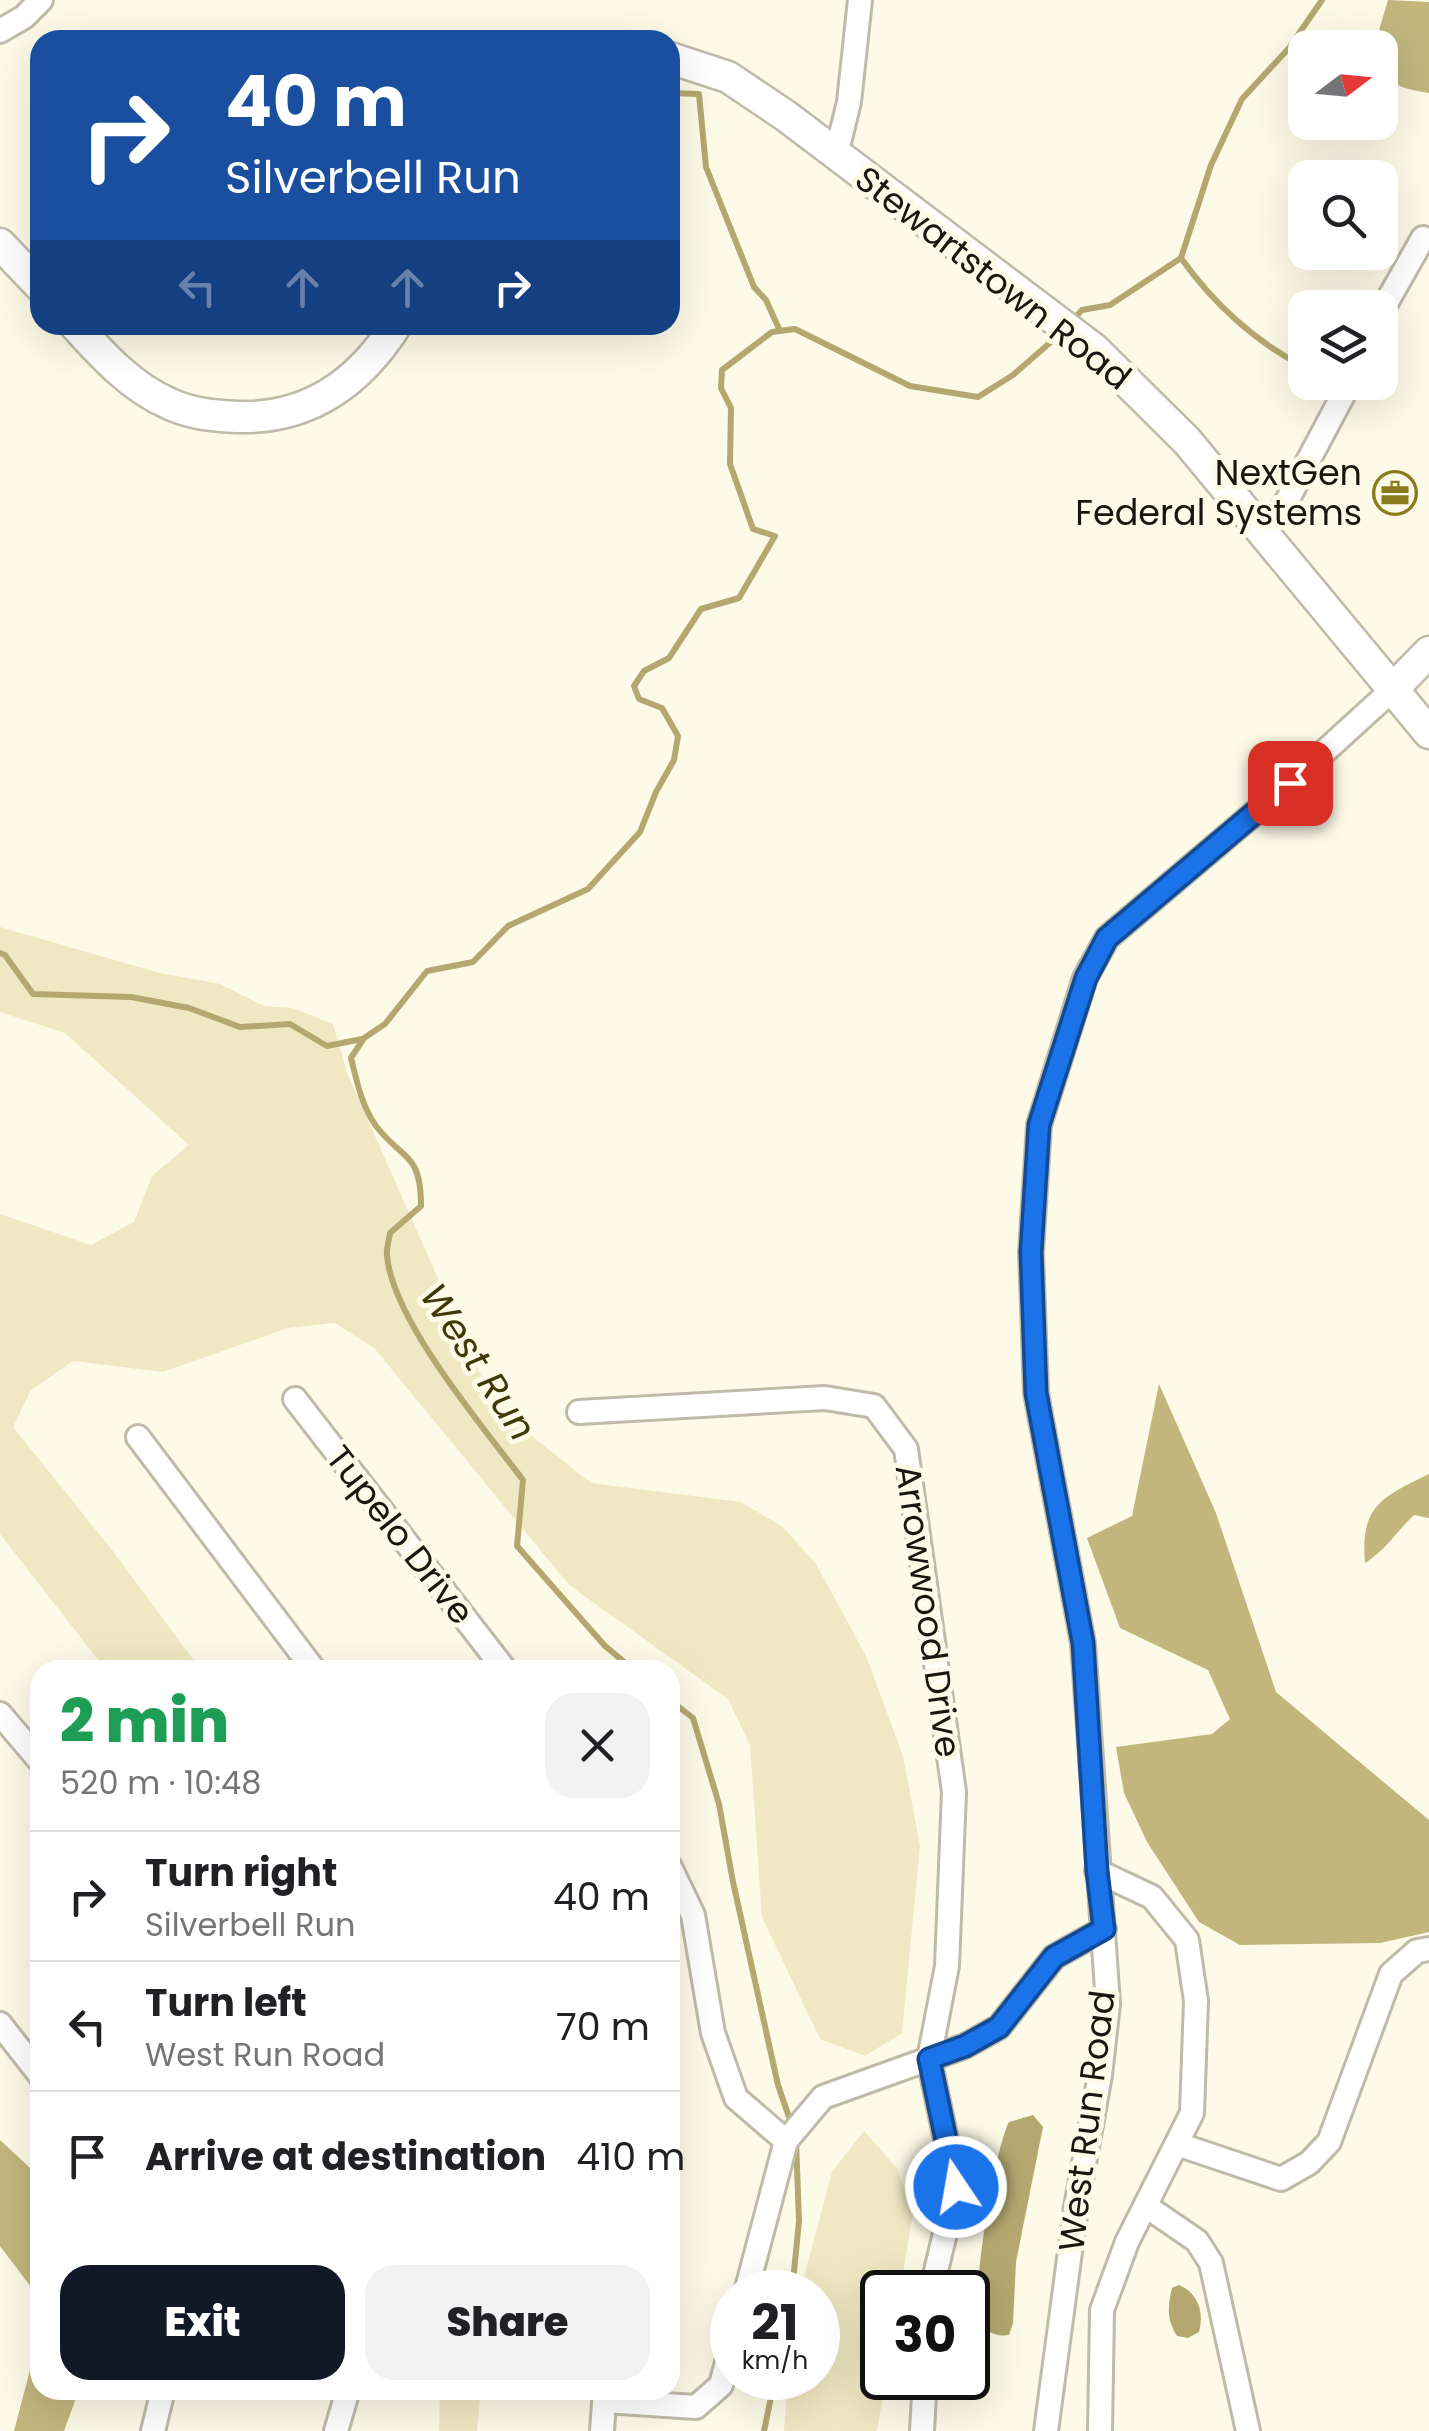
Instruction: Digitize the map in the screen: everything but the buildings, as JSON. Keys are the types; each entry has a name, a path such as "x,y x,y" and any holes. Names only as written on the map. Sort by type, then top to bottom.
{"street":[{"path":"0,31 24,17 40,0"},
{"path":"836,155 848,102 860,0"},
{"name":"Stewartstown Road","path":"680,61 728,78 786,116 1094,350 1161,412 1429,733"},
{"path":"1394,290 1423,238"},
{"path":"0,244 30,276"},
{"path":"85,335 116,367 168,404 199,414 264,417 290,413 342,388 389,335"},
{"path":"1262,532 1282,510 1340,400"},
{"name":"West Run Road","path":"1046,2431 1108,2004 1083,1643 1036,1393 1031,1252 1039,1125 1086,978 1107,938 1290,783 1392,691 1429,652"},
{"name":"Arrowwood Drive","path":"579,1412 825,1398 874,1406 906,1449 954,1792 947,1966 929,2059"},
{"name":"Tupelo Drive","path":"295,1400 498,1660"},
{"path":"138,1437 306,1660"},
{"path":"0,1714 30,1750"},
{"path":"1097,1871 1152,1896 1187,1940 1196,2001 1192,2113 1127,2242 1102,2310 1100,2431"},
{"path":"680,1888 693,1915 712,2033 736,2098 786,2140"},
{"path":"752,2270 786,2140 823,2097 965,2046 999,2027 1054,1957 1104,1929"},
{"path":"1177,2144 1280,2179 1309,2164 1329,2142 1392,1974 1416,1950 1429,1949"},
{"path":"0,2024 30,2062"},
{"path":"929,2059 956,2187 936,2270"},
{"path":"1146,2206 1198,2240 1211,2263 1248,2431"},
{"path":"643,2400 696,2407 710,2395"},
{"path":"153,2431 161,2400"},
{"path":"336,2431 345,2400"},
{"path":"602,2431 605,2400"},
{"path":"922,2431 924,2400"}],"shaded area":[{"path":"1388,0 1429,2 1429,93 1398,85 1398,30 1379,30"},
{"path":"0,927 160,973 220,984 264,1006 292,1008 333,1024 347,1073 495,1407 591,1483 741,1502 783,1527 816,1564 866,1656 903,1756 920,1846 902,2033 865,2056 820,2039 762,1917 750,1745 728,1699 680,1665 680,1660 674,1660 569,1585 375,1349 335,1323 288,1328 163,1372 73,1361 31,1390 13,1427 194,1660 98,1660 0,1534 0,1214 91,1245 134,1222 152,1176 189,1145 65,1033 0,1012"},
{"path":"1159,1384 1216,1513 1276,1692 1429,1820 1429,1932 1380,1943 1240,1945 1199,1922 1147,1842 1124,1793 1116,1747 1212,1734 1230,1719 1208,1670 1120,1628 1087,1538 1132,1516"},
{"path":"1429,1474 1429,1518 1414,1515 1365,1563 1366,1528 1378,1506"},
{"path":"1033,2115 1043,2127 1016,2262 1013,2323 1009,2335 999,2335 990,2332 990,2270 979,2270 998,2159 1009,2122"},
{"path":"864,2131 897,2168 913,2212 904,2270 860,2270 860,2400 882,2400 877,2431 784,2431 786,2400 840,2400 840,2270 806,2270 832,2172"},
{"path":"0,2140 30,2168 30,2286 0,2246"},
{"path":"1179,2285 1191,2293 1200,2311 1199,2332 1188,2338 1177,2336 1170,2318 1172,2288"},
{"path":"30,2370 30,2400 75,2400 64,2431 14,2431"},
{"path":"440,2400 480,2400 477,2431 439,2431"}],"waterway":[{"name":"West Run","path":"1072,321 1082,310 1110,305 1181,258 1211,165 1242,99 1289,48 1322,0"},
{"path":"680,93 699,94 706,167 754,287 766,300 780,331"},
{"name":"West Run","path":"1181,258 1236,320 1288,358"},
{"name":"West Run","path":"622,1660 517,1546 523,1480 442,1372 405,1311 393,1282 387,1251 390,1233 421,1206 418,1176 409,1159 371,1118 351,1058 364,1038 385,1024 427,971 473,962 508,926 588,889 640,832 674,760 678,736 662,708 639,699 634,686 644,671 669,658 701,609 739,598 775,536 753,529 730,464 731,408 721,388 722,370 772,332 795,329 910,386 978,397 1013,375 1060,334"},
{"path":"0,953 33,994 131,997 189,1008 240,1027 290,1024 327,1046 362,1039"},
{"name":"West Run","path":"680,1708 693,1718 719,1804 778,2085 791,2123"},
{"name":"West Run","path":"794,2270 799,2221 796,2140"},
{"name":"West Run","path":"764,2431 770,2400"}],"place":[{"name":"NextGen Federal Systems","path":"1395,493"}],"route":[{"path":"956,2187 929,2059 965,2046 999,2027 1054,1957 1104,1929 1083,1643 1036,1393 1031,1252 1039,1125 1086,978 1107,938 1290,783"}]}
